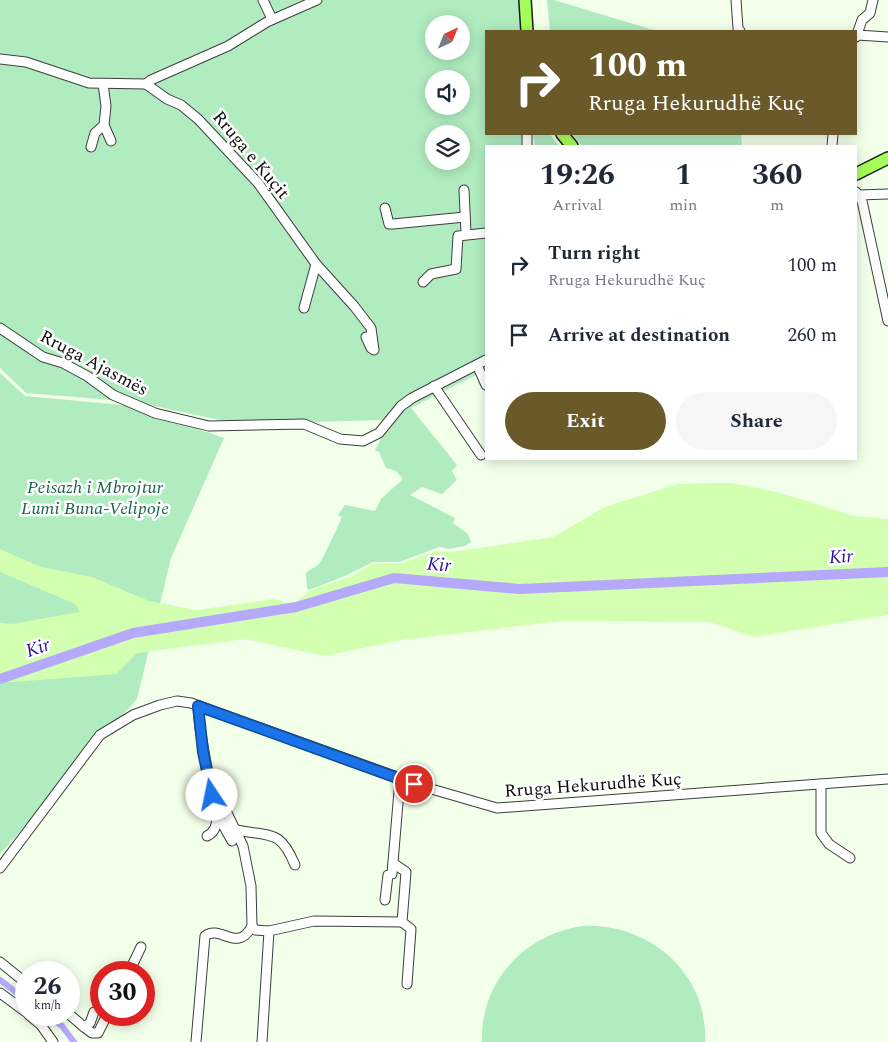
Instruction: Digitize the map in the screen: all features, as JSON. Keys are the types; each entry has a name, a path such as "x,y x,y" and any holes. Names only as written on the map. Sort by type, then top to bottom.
{"main road":[{"path":"525,0 528,30"},
{"path":"563,135 571,145"},
{"path":"857,174 888,158"}],"street":[{"path":"264,0 272,19"},
{"path":"0,59 26,62 81,81 103,84 146,84 228,46 272,19 317,0"},
{"path":"736,0 739,30"},
{"path":"873,0 870,13 863,18 857,36 888,37"},
{"path":"103,84 106,106 104,125 111,141"},
{"name":"Rruga e Kuçit","path":"146,84 156,93 181,105 209,129 258,184 316,264 371,328 374,350 371,348 366,337"},
{"path":"92,147 95,133 104,125"},
{"path":"464,190 466,233"},
{"path":"858,193 888,194"},
{"path":"858,193 862,200 888,321"},
{"path":"385,208 389,224 465,217"},
{"path":"422,282 431,274 456,269 457,239 460,234 485,233"},
{"path":"304,308 316,264"},
{"name":"Rruga Ajasmës","path":"0,328 43,357 64,362 113,395 174,418 209,426 304,424 348,441 363,441 380,432 406,402 434,386"},
{"path":"481,454 434,386 485,361"},
{"path":"477,365 485,383"},
{"name":"Rruga Hekurudhë Kuç","path":"0,868 91,746 106,730 134,715 160,705 182,701 400,779 485,806 505,808 888,779"},
{"path":"198,706 202,744 217,813 232,841"},
{"path":"196,1042 205,936 214,934 238,939 244,938 252,926 251,886 244,846 237,830 226,814 208,774"},
{"path":"385,900 388,875 392,874 400,779"},
{"path":"821,784 821,832 829,844 850,858"},
{"path":"207,836 214,829 217,813"},
{"path":"237,830 275,836 289,850 295,866"},
{"path":"393,863 406,872 402,922"},
{"path":"252,926 256,930 269,930 314,921 402,922 411,929 407,984"},
{"path":"262,1042 269,930"},
{"path":"135,961 142,947"},
{"path":"0,962 15,974"},
{"path":"0,993 15,1004"},
{"path":"84,1027 90,1023"},
{"path":"80,1024 92,1033 98,1033 102,1026"},
{"path":"42,1026 53,1042"}],"green space":[{"path":"0,0 519,0 522,30 485,30 485,135 524,135 524,145 485,145 485,371 411,408 457,465 452,471 457,480 442,494 422,487 410,495 455,518 453,523 468,534 471,542 465,546 449,549 439,547 400,562 373,562 345,576 309,590 307,588 306,573 321,561 342,517 338,515 345,505 375,511 381,499 403,479 396,471 386,468 379,452 375,450 384,433 385,420 238,424 136,402 26,393 0,368"},
{"path":"547,0 554,0 654,30 550,30"},
{"path":"533,135 551,135 558,145 535,145"},
{"path":"573,135 741,135 742,145 581,145"},
{"name":"Peisazh i Mbrojtur Lumi Buna-Velipoje","path":"0,373 25,396 133,406 224,438 171,558 137,699 0,854"},
{"path":"583,926 607,927 630,933 651,943 670,957 685,974 696,994 703,1017 705,1042 482,1042 483,1020 489,999 498,981 510,964 525,950 542,939 562,931"}],"sand":[{"path":"732,483 781,493 854,516 888,519 888,615 754,637 709,622 562,621 401,640 325,656 245,639 137,653 116,674 0,683 0,623 12,624 80,612 75,604 0,572 0,549 41,567 92,577 149,601 197,610 273,599 281,600 284,603 296,602 309,591 352,576 372,564 402,563 437,551 452,552 553,537 605,507 677,484"}],"waterway":[{"name":"Kir","path":"0,679 133,633 296,607 394,578 520,589 888,572"},
{"path":"0,980 15,992"},
{"path":"62,1026 74,1042"}],"route":[{"path":"212,795 203,752 198,706 414,784"}]}
